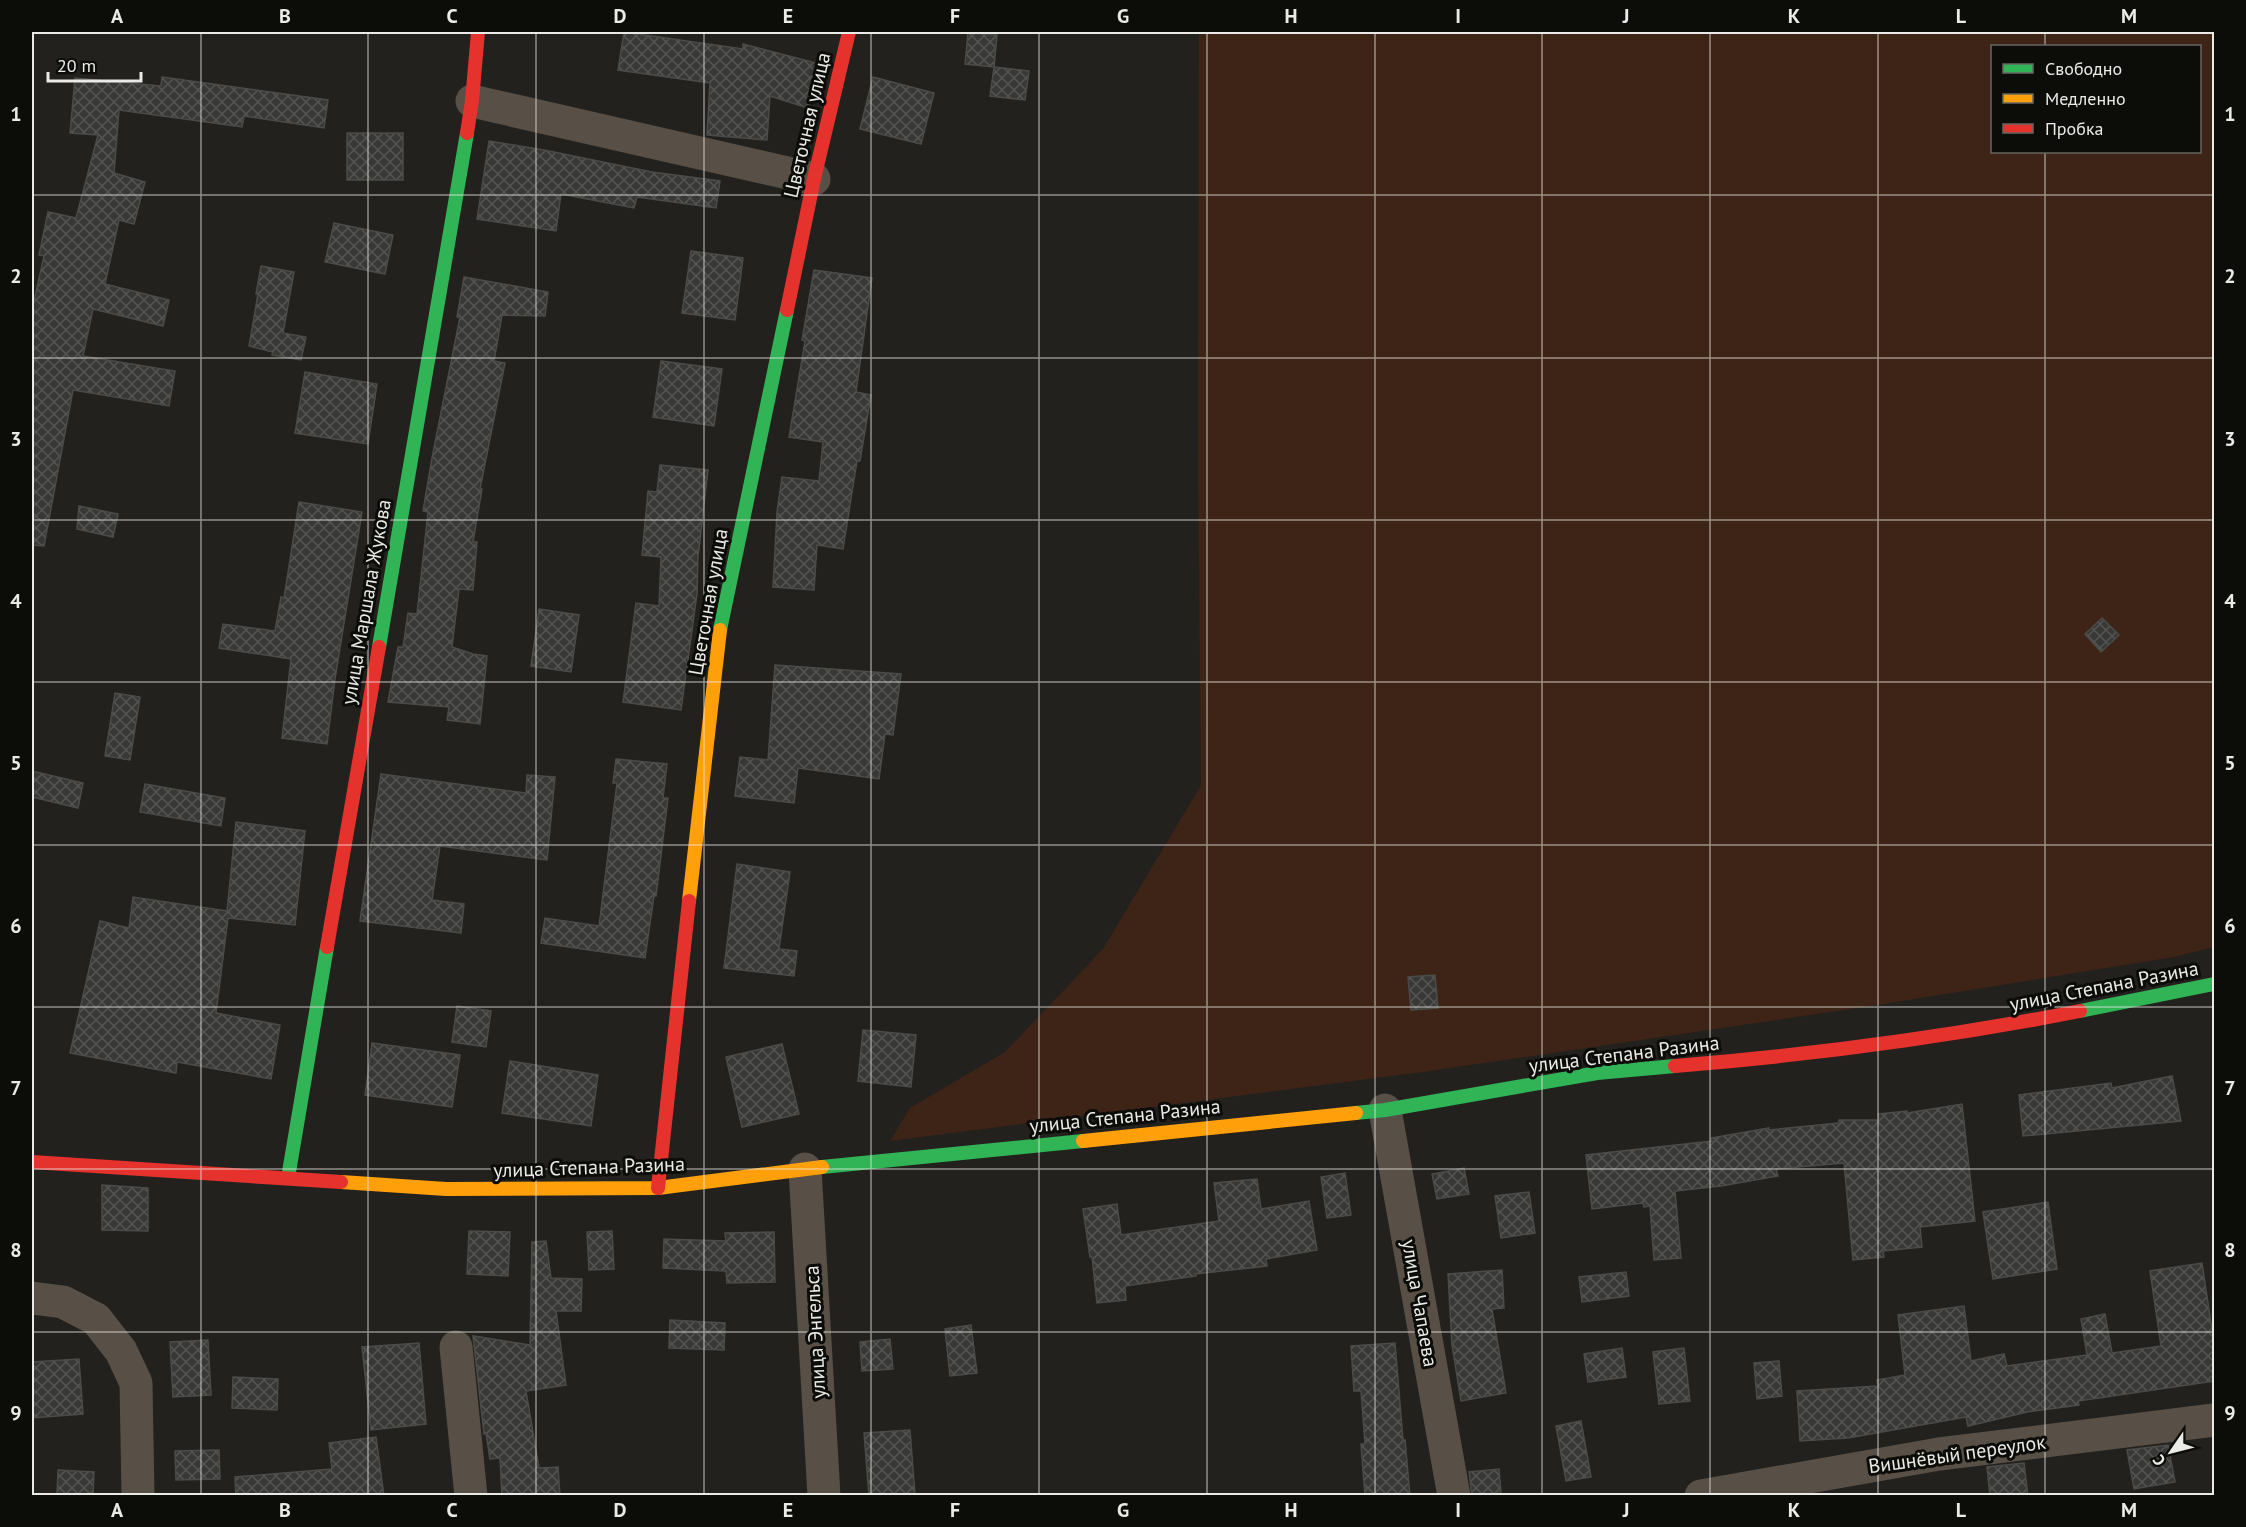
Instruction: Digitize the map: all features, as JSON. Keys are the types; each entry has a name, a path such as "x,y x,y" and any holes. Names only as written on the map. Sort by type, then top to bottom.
{"street":[{"name":"улица Маршала Жукова","path":"288,1178 472,101 478,32"},
{"name":"Цветочная улица","path":"658,1188 717,642 814,179 849,32"},
{"path":"472,101 814,179"},
{"name":"улица Степана Разина","path":"32,1162 446,1190 658,1188 805,1169 1386,1110 1598,1073 1740,1061 1994,1028 2214,984"},
{"name":"улица Чапаева","path":"1386,1110 1454,1496"},
{"name":"улица Энгельса","path":"805,1169 825,1496"},
{"path":"32,1298 63,1302 96,1318 121,1351 136,1383 138,1496"},
{"path":"456,1347 471,1496"},
{"name":"Вишнёвый переулок","path":"1701,1496 1939,1454 2214,1420"}],"shaded area":[{"path":"1199,32 2214,32 2214,947 2174,957 1878,1005 1423,1072 890,1141 910,1108 1005,1052 1103,949 1201,785 1198,452"}],"building":[{"path":"624,32 743,49 743,44 820,64 808,108 770,96 767,140 707,135 710,83 618,70"},
{"path":"968,33 997,35 994,67 965,64"},
{"path":"994,67 1029,71 1025,100 990,96"},
{"path":"162,77 328,100 324,128 244,116 242,127 119,110 114,173 145,182 134,224 119,220 105,284 169,300 163,326 93,309 83,356 175,371 169,406 73,390 44,546 32,545 32,310 44,256 39,255 48,212 76,218 98,135 70,133 75,78 161,86"},
{"path":"873,77 934,93 921,144 860,129"},
{"path":"347,133 403,133 403,180 347,180"},
{"path":"489,141 652,172 720,181 716,208 637,197 634,208 561,194 556,231 477,219"},
{"path":"334,223 393,235 385,274 325,262"},
{"path":"691,251 743,258 735,320 682,313"},
{"path":"261,266 294,272 283,333 306,337 301,360 272,355 273,352 249,346"},
{"path":"814,270 872,278 856,392 871,395 860,461 857,461 843,549 817,545 814,590 773,587 777,512 782,477 819,481 823,442 789,437"},
{"path":"464,277 548,292 545,316 502,315 494,361 505,363 480,489 482,489 473,542 477,542 473,590 459,589 452,647 487,656 480,724 447,720 449,707 388,702 398,647 403,647 408,613 417,614 428,512 423,511 460,317 457,317"},
{"path":"661,361 722,369 714,426 653,417"},
{"path":"305,372 377,384 368,444 295,433"},
{"path":"660,465 708,470 698,557 697,594 681,710 623,702 636,603 659,606 661,557 642,555 648,491 657,492"},
{"path":"299,502 362,512 327,744 282,738 291,659 219,648 223,624 275,631 281,597 284,598"},
{"path":"79,506 118,514 113,537 77,529"},
{"path":"539,609 579,615 571,672 531,666"},
{"path":"2102,618 2119,635 2101,652 2085,634"},
{"path":"775,665 901,674 893,735 885,734 879,779 798,768 794,803 735,796 740,757 768,760"},
{"path":"115,693 140,697 130,760 105,756"},
{"path":"616,759 667,764 663,798 668,798 656,896 654,896 645,958 541,943 545,918 599,926 617,783 613,783"},
{"path":"32,771 83,783 78,808 32,797"},
{"path":"381,774 526,793 527,775 555,777 547,860 440,846 432,900 464,904 461,933 360,921"},
{"path":"145,784 225,798 221,826 140,812"},
{"path":"236,822 305,831 295,925 228,918 216,1013 280,1025 271,1079 177,1062 176,1073 70,1053 100,921 129,928 133,897 227,911"},
{"path":"737,864 790,872 779,949 797,951 794,976 724,968"},
{"path":"1435,975 1438,1008 1411,1010 1408,977"},
{"path":"457,1006 491,1011 486,1047 452,1042"},
{"path":"863,1030 916,1035 911,1087 858,1081"},
{"path":"372,1043 460,1055 452,1107 365,1095"},
{"path":"782,1044 799,1114 742,1127 726,1057"},
{"path":"510,1061 598,1075 591,1126 502,1113"},
{"path":"2172,1076 2181,1121 2023,1136 2019,1095 2111,1083 2112,1088"},
{"path":"1962,1104 1975,1221 1920,1227 1922,1247 1883,1251 1884,1257 1853,1260 1844,1163 1776,1169 1778,1176 1675,1191 1681,1258 1654,1260 1650,1206 1644,1207 1643,1203 1592,1209 1586,1155 1712,1141 1711,1138 1769,1128 1769,1130 1839,1123 1839,1120 1879,1120 1878,1114 1907,1111 1907,1113"},
{"path":"1464,1168 1469,1194 1437,1199 1432,1174"},
{"path":"1345,1173 1351,1215 1327,1218 1321,1177"},
{"path":"1257,1179 1261,1209 1309,1201 1317,1250 1266,1259 1267,1266 1195,1274 1196,1276 1125,1286 1126,1300 1097,1303 1092,1257 1090,1257 1083,1209 1117,1204 1121,1235 1219,1221 1214,1183"},
{"path":"102,1185 148,1188 148,1231 102,1230"},
{"path":"1529,1192 1535,1233 1501,1238 1495,1196"},
{"path":"2048,1202 2057,1269 1993,1279 1983,1212"},
{"path":"469,1231 510,1232 508,1276 467,1274"},
{"path":"612,1231 614,1269 589,1270 587,1232"},
{"path":"774,1232 775,1282 727,1283 726,1271 663,1268 664,1239 726,1241 725,1233"},
{"path":"546,1241 551,1278 582,1279 581,1311 556,1311 566,1385 526,1391 539,1468 558,1467 560,1496 502,1496 500,1458 490,1459 486,1433 484,1434 473,1336 530,1345 532,1242"},
{"path":"2202,1263 2212,1330 2214,1330 2214,1381 2078,1401 2079,1405 2027,1412 1968,1426 1966,1417 1848,1438 1800,1441 1797,1391 1878,1386 1877,1380 1905,1375 1898,1315 1964,1306 1971,1361 2004,1354 2007,1366 2087,1355 2081,1319 2105,1314 2112,1353 2161,1346 2150,1271"},
{"path":"1502,1270 1504,1308 1492,1309 1506,1393 1461,1401 1452,1345 1448,1274"},
{"path":"1626,1272 1629,1296 1582,1302 1579,1277"},
{"path":"670,1320 725,1323 724,1350 669,1348"},
{"path":"971,1325 977,1373 950,1376 945,1329"},
{"path":"890,1339 893,1369 862,1371 860,1342"},
{"path":"208,1340 211,1395 173,1397 170,1342"},
{"path":"419,1343 426,1424 371,1430 362,1347"},
{"path":"1395,1343 1410,1496 1365,1496 1361,1444 1365,1444 1361,1391 1354,1391 1351,1346"},
{"path":"1622,1348 1626,1377 1588,1382 1584,1354"},
{"path":"1684,1348 1690,1401 1659,1404 1653,1352"},
{"path":"79,1359 83,1414 32,1418 32,1362"},
{"path":"1779,1361 1782,1396 1757,1399 1754,1363"},
{"path":"233,1377 278,1379 277,1410 232,1408"},
{"path":"1581,1421 1591,1477 1566,1481 1556,1426"},
{"path":"910,1430 915,1495 869,1496 864,1433"},
{"path":"376,1437 384,1496 236,1496 235,1477 332,1469 329,1443"},
{"path":"2168,1445 2175,1482 2134,1489 2127,1450"},
{"path":"219,1450 220,1479 176,1480 175,1451"},
{"path":"2024,1463 2028,1496 1990,1496 1987,1467"},
{"path":"1499,1469 1501,1493 1472,1496 1469,1472"},
{"path":"58,1470 94,1472 93,1496 57,1496"}],"traffic: fast":[{"path":"379,647 467,133"},
{"path":"720,630 787,310"},
{"path":"288,1178 327,947"},
{"path":"2080,1011 2214,984"},
{"path":"1356,1113 1597,1073 1675,1066"},
{"path":"822,1167 1083,1141"}],"traffic: slow":[{"path":"689,901 720,630"},
{"path":"1083,1141 1356,1113"},
{"path":"341,1182 446,1189 658,1188 822,1167"}],"traffic: jam":[{"path":"467,133 478,32"},
{"path":"787,310 814,179 849,32"},
{"path":"327,947 379,647"},
{"path":"658,1188 689,901"},
{"path":"1675,1066 1879,1044 2080,1011"},
{"path":"32,1162 341,1182"}]}
